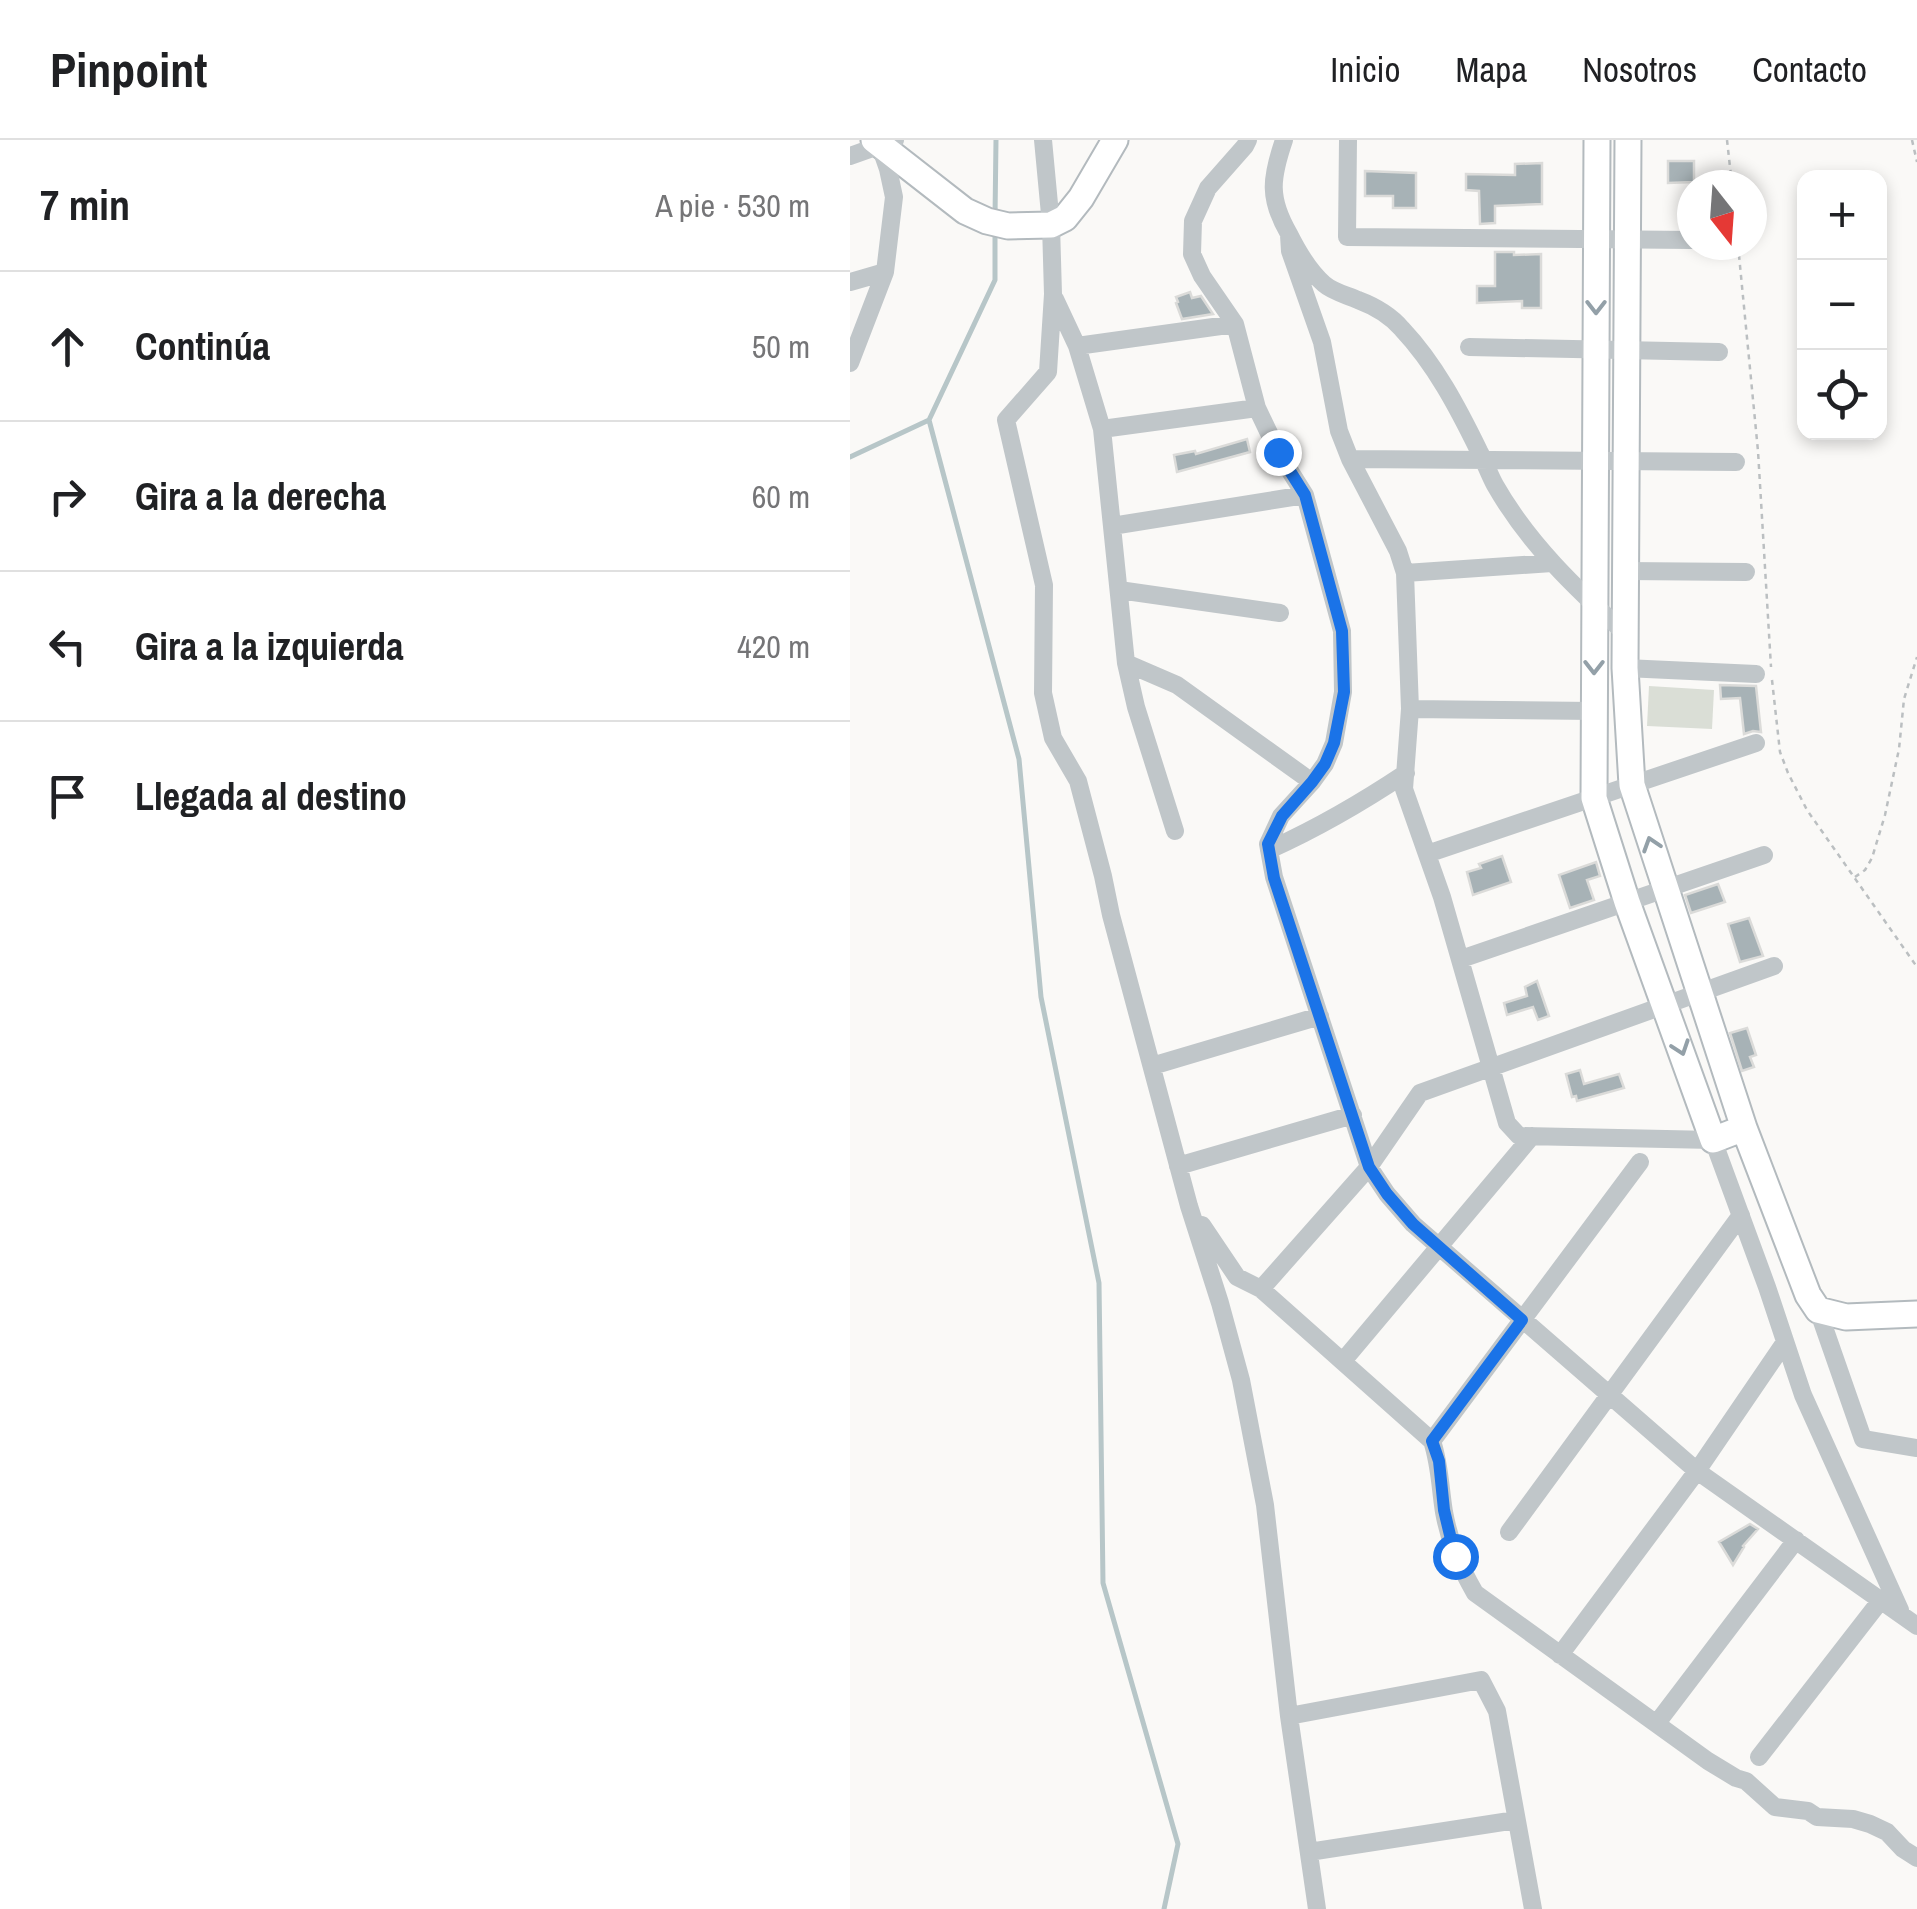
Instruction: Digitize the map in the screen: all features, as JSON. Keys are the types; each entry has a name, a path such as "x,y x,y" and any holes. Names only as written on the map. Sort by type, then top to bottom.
{"street":[{"path":"1043,140 1040,225 1053,294 1076,346 1102,429 1126,663 1175,831"},
{"path":"883,142 966,211 1008,226 1040,225 1065,218 1115,140"},
{"path":"1248,140 1208,188 1193,221 1192,254 1235,324 1258,408 1278,452 1305,495 1342,631 1344,692 1334,743 1325,764 1282,816 1268,844 1274,878 1369,1167 1413,1224 1697,1470 1910,1620"},
{"path":"1284,140 1272,184 1289,235 1324,284 1362,301 1400,326 1450,395 1503,496 1552,564 1625,634"},
{"path":"1348,140 1347,237 1677,240"},
{"path":"1597,140 1594,798 1627,902 1803,1394 1910,1620"},
{"path":"1628,140 1624,668 1632,785 1744,1128 1808,1295 1818,1310 1864,1440 1917,1448"},
{"path":"850,156 883,142"},
{"path":"850,363 884,272 894,197 883,142"},
{"path":"1289,235 1290,251 1322,342 1338,431 1398,551 1405,573 1410,709 1404,789 1461,959 1507,1122 1519,1136 1712,1140 1744,1128"},
{"path":"850,282 884,272"},
{"path":"1053,294 1048,372 1006,420 1044,585 1043,692 1053,738 1078,781 1178,1166 1245,1398 1265,1505 1289,1716 1317,1909"},
{"path":"1076,346 1235,324"},
{"path":"1469,348 1719,352"},
{"path":"1102,429 1258,408"},
{"path":"1350,459 1736,462"},
{"path":"1112,526 1305,495"},
{"path":"1405,573 1552,564"},
{"path":"1625,571 1746,572"},
{"path":"1119,590 1280,613"},
{"path":"1126,663 1177,685 1312,782"},
{"path":"1624,668 1756,674"},
{"path":"1410,709 1594,710"},
{"path":"1427,854 1756,743"},
{"path":"1269,850 1316,829 1406,774"},
{"path":"1461,959 1764,855"},
{"path":"1261,1289 1369,1167 1420,1093 1774,966"},
{"path":"1152,1066 1320,1016"},
{"path":"1178,1166 1353,1115"},
{"path":"1343,1361 1532,1136"},
{"path":"1432,1441 1640,1162"},
{"path":"1189,1206 1237,1278 1261,1289 1432,1441 1455,1556 1475,1594 1708,1761 1746,1782 1775,1807 1870,1824 1888,1832 1903,1850 1917,1858"},
{"path":"1509,1532 1740,1215"},
{"path":"1818,1310 1846,1317 1917,1314"},
{"path":"1560,1655 1786,1342"},
{"path":"1656,1723 1796,1540"},
{"path":"1760,1756 1881,1600"},
{"path":"1289,1716 1482,1680 1497,1711 1532,1909"},
{"path":"1309,1852 1516,1820"}],"path":[{"path":"1728,140 1731,170"},
{"path":"1912,140 1917,162"},
{"path":"1739,260 1780,752 1807,810 1917,967"},
{"path":"1854,877 1865,870 1872,858 1899,749 1904,699 1917,656"}],"shaded area":[{"path":"1649,686 1714,690 1712,729 1647,726"}],"building":[{"path":"1668,161 1694,161 1694,170 1677,170 1677,183 1668,183"},
{"path":"1542,163 1542,204 1495,206 1495,223 1480,224 1479,191 1466,190 1466,174 1515,175 1515,164"},
{"path":"1365,171 1416,173 1416,208 1393,208 1393,196 1365,196"},
{"path":"1495,252 1541,254 1541,308 1522,308 1522,301 1477,303 1477,286 1495,286"},
{"path":"1190,292 1192,298 1201,296 1213,314 1182,319 1176,297"},
{"path":"1247,439 1250,452 1177,472 1174,455 1195,451 1196,454"},
{"path":"1720,685 1756,686 1761,732 1744,734 1740,698 1721,699"},
{"path":"1502,856 1511,882 1473,895 1467,872"},
{"path":"1596,862 1600,876 1587,880 1594,900 1570,908 1559,875"},
{"path":"1718,884 1725,902 1691,913 1685,895"},
{"path":"1749,918 1763,956 1740,962 1728,924"},
{"path":"1537,981 1549,1016 1538,1020 1533,1007 1507,1015 1504,1003 1527,996 1525,987"},
{"path":"1747,1028 1756,1055 1750,1057 1754,1067 1742,1071 1730,1033"},
{"path":"1580,1070 1584,1084 1619,1074 1624,1088 1577,1101 1576,1096 1572,1097 1566,1074"},
{"path":"1750,1524 1758,1529 1733,1565 1719,1542"}],"waterway":[{"path":"995,217 996,140"},
{"path":"995,233 995,280 929,420 1019,759 1041,997 1099,1283 1103,1583 1178,1844 1164,1909"},
{"path":"850,457 929,420"}],"route":[{"path":"1278,452 1305,495 1342,631 1344,692 1334,743 1325,764 1282,816 1268,844 1274,878 1369,1167 1413,1224 1522,1320 1432,1441 1455,1556"}]}
